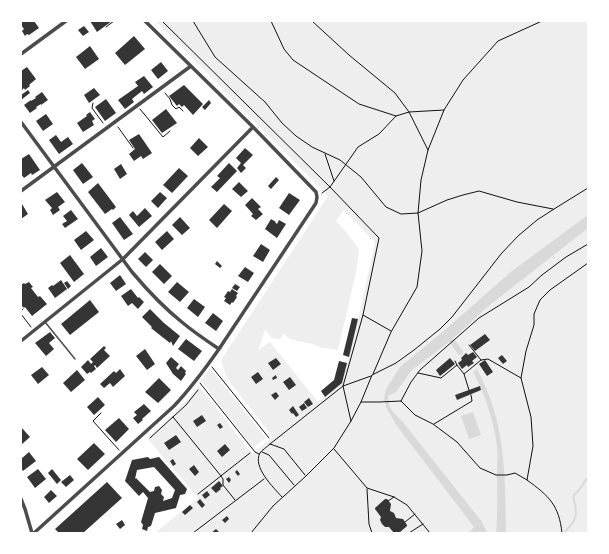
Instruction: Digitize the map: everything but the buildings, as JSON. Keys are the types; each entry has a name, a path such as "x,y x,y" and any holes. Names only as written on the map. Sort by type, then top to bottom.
{"street":[{"path":"21,54 66,21"},
{"path":"21,499 33,533 186,394 210,363 316,203 316,192 253,127 145,21"},
{"path":"21,191 191,66"},
{"path":"21,122 132,272 158,301 184,324 219,349"},
{"path":"21,341 123,258 253,127"}],"lane":[{"path":"45,322 75,359"}],"path":[{"path":"106,27 114,21"},
{"path":"193,21 215,57 265,102 282,123 296,136 340,160 360,177 386,207 401,214 418,213 448,200 479,191 517,202 554,209"},
{"path":"271,21 284,48 293,60 359,104 396,116"},
{"path":"312,21 349,55 395,93 409,112 428,150"},
{"path":"251,533 273,506 334,448 361,402 392,332 417,287 422,251 418,213 421,180 428,150 444,110 463,80 498,41 542,21"},
{"path":"167,95 173,106 176,109 179,107 183,111"},
{"path":"93,103 92,108 103,124"},
{"path":"137,106 163,137 170,131"},
{"path":"317,197 330,187 358,147 378,134 396,116 409,112 444,110"},
{"path":"114,123 133,148"},
{"path":"325,153 334,181"},
{"path":"282,497 263,476 258,461 259,454 343,386 372,375 396,363 440,329 452,317 501,254 518,236 537,220 588,188"},
{"path":"401,401 417,373 479,318 529,287 566,257 588,244"},
{"path":"527,480 533,446 531,417 521,378 526,351 534,325 534,314 540,300 550,290 588,263"},
{"path":"21,314 34,331"},
{"path":"351,421 343,386 363,315 392,332"},
{"path":"469,345 481,360"},
{"path":"464,374 481,360 488,358 521,378"},
{"path":"455,361 464,374 469,390"},
{"path":"210,363 269,438"},
{"path":"417,373 441,378 458,365"},
{"path":"197,380 254,452 259,454"},
{"path":"150,438 173,418 198,390"},
{"path":"433,424 472,402 471,395"},
{"path":"361,402 401,401 415,415 433,424 457,442 480,468 496,475 515,473 527,480 542,491 554,504 559,515 562,533"},
{"path":"101,413 93,421 122,453"},
{"path":"173,418 221,476 223,479 223,485 236,500"},
{"path":"270,444 284,448 306,476"},
{"path":"334,448 367,488 394,497 407,505 430,533"},
{"path":"261,452 269,455 295,486"},
{"path":"198,494 250,453"},
{"path":"193,533 265,478"},
{"path":"367,488 369,524 372,533"},
{"path":"388,501 394,497"},
{"path":"405,522 415,514"},
{"path":"409,533 423,524"}],"shaded area":[{"path":"156,21 588,21 588,533 155,533 198,498 147,438 187,400 199,386 252,454 273,437 231,384 225,373 221,360 328,196","holes":["344,210 375,242 342,383 318,402 270,342 258,350 265,330 272,338 280,339 284,334 290,339 319,347 338,350 357,268 359,249 336,221"]},
{"path":"588,215 588,228 486,308 453,338 463,351 463,354 459,355 449,342 412,370 396,392 388,396 389,405 392,410 482,522 487,533 469,533 474,527 397,426 386,407 384,398 386,389 400,367 512,271"},
{"path":"210,368 266,438 253,448 201,381"},
{"path":"477,369 487,389 499,429 504,469 506,533 496,533 497,447 488,408 473,372"},
{"path":"473,412 481,435 469,439 461,416"}],"waterway":[{"path":"564,533 575,517 576,509 574,495 588,477"}]}
